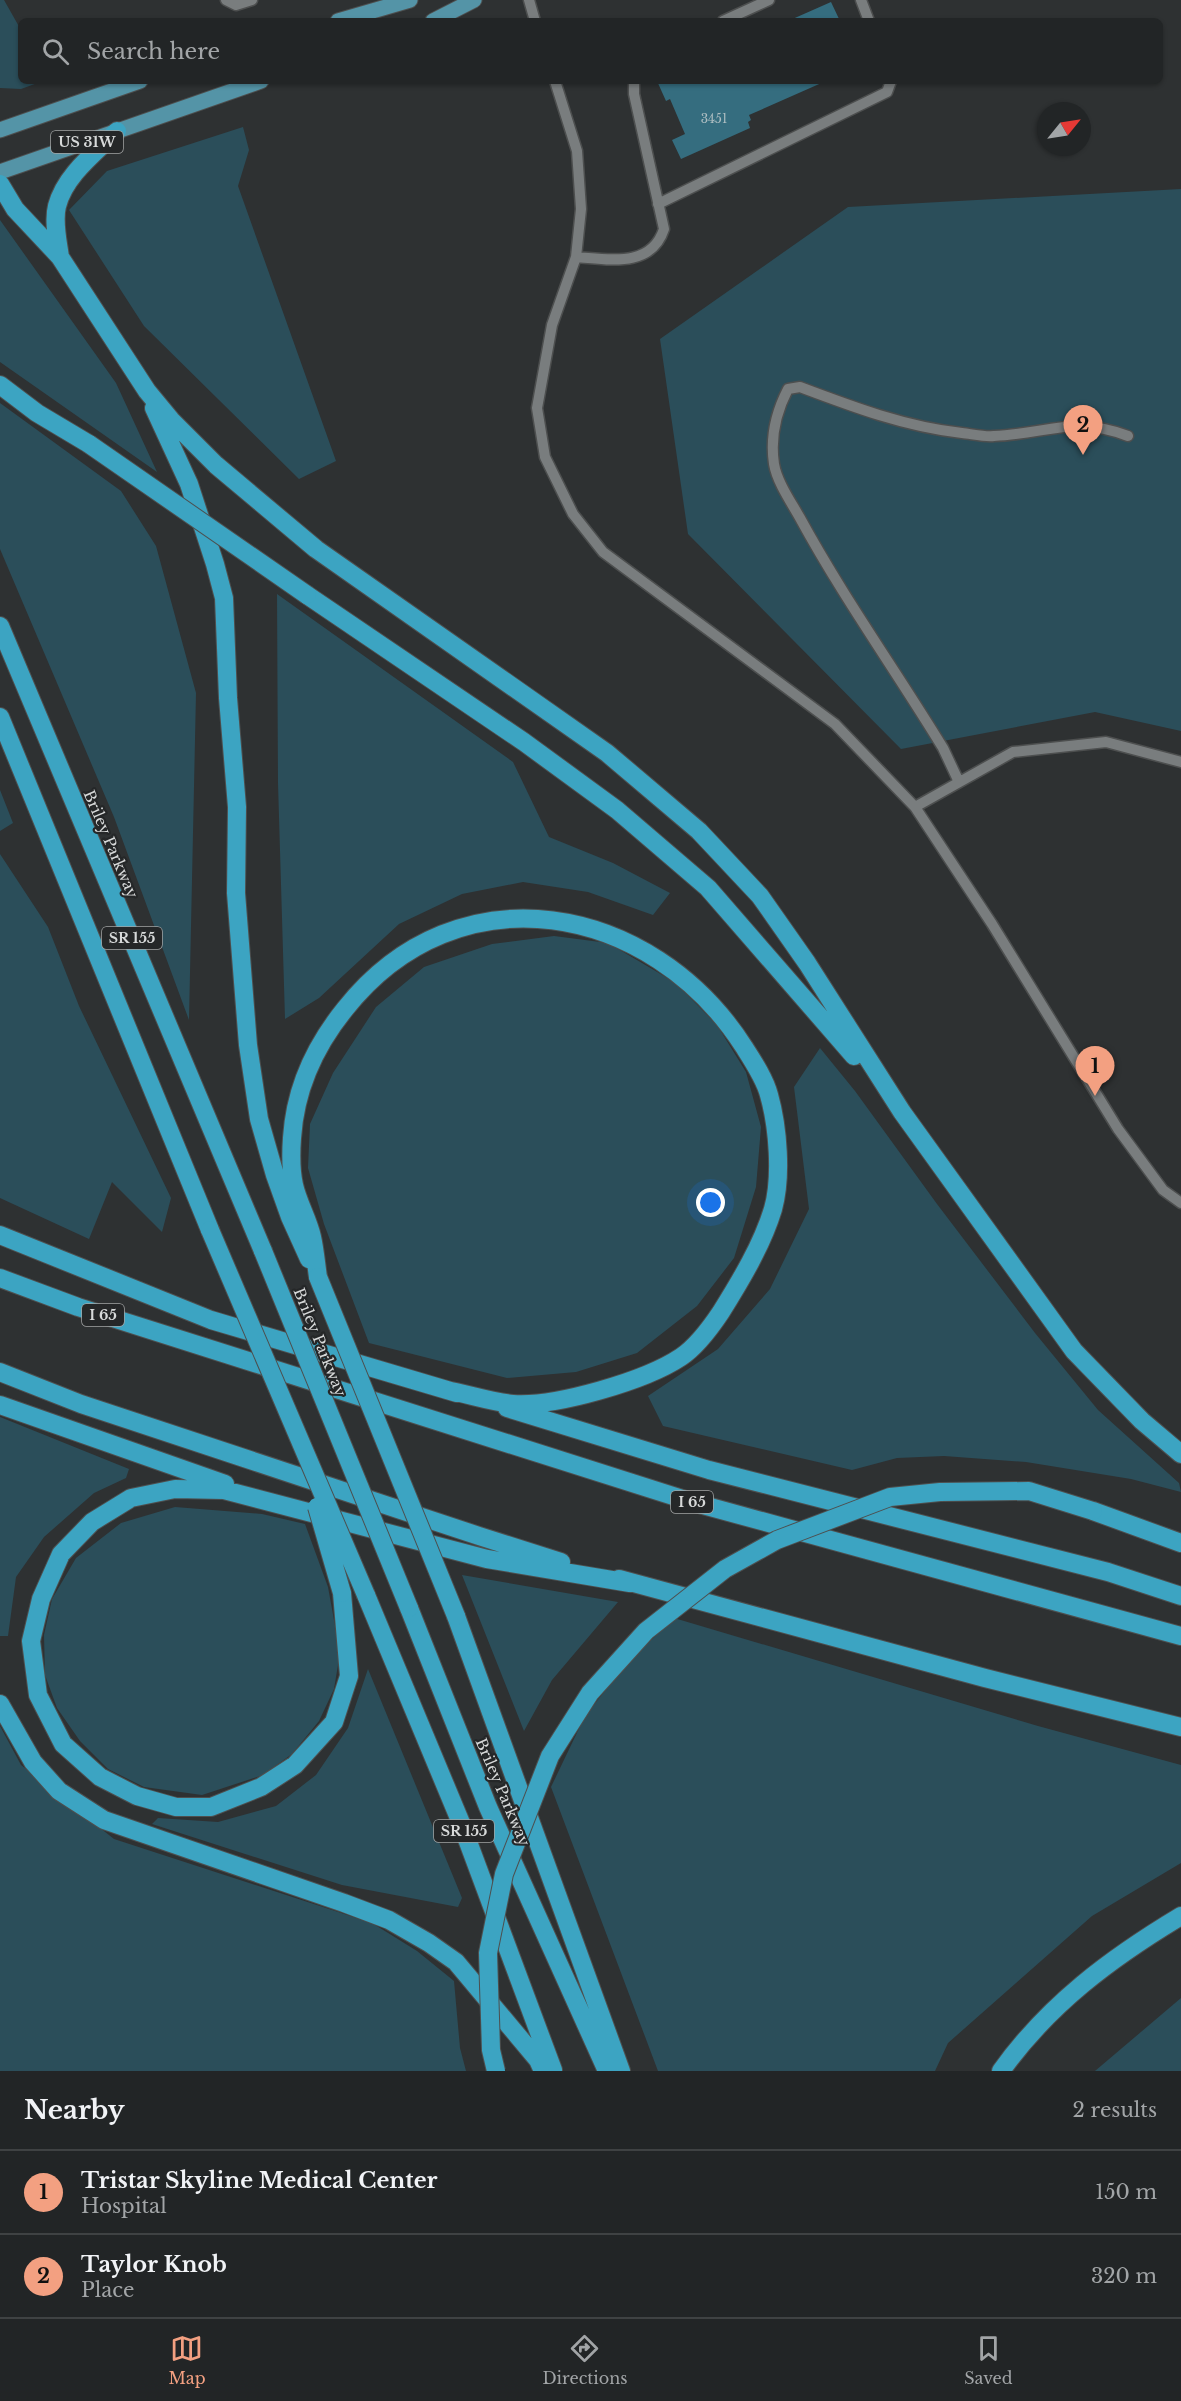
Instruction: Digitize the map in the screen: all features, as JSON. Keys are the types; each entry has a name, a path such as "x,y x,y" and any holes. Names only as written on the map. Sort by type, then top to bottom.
{"highway":[{"path":"60,257 56,208 63,188 117,131"},
{"path":"0,184 15,209 60,257 147,391 171,420 216,465 316,549 607,753 699,831 760,896 807,963 902,1112 1074,1351 1142,1421 1181,1455"},
{"path":"0,385 37,413 89,444 524,742 617,810 708,888 902,1112"},
{"path":"147,391 189,484 224,598 228,699 237,807 236,893 248,1045 259,1119 290,1217 318,1277 456,1616 621,2071"},
{"name":"Briley Parkway","path":"0,626 263,1251 488,1807 607,2071"},
{"name":"SR 155","path":"0,717 210,1230 461,1823 553,2071"},
{"path":"0,728 16,757"},
{"path":"318,1277 312,1236 294,1184 291,1140 296,1105 307,1068 330,1028 363,986 399,958 430,940 474,924 510,919 544,918 577,924 639,948 667,964 696,987 727,1020 750,1057 769,1092 777,1134 777,1171 773,1208 740,1282 713,1323 682,1356 639,1377 601,1390 554,1401 513,1404 446,1390"},
{"path":"0,1235 212,1320 709,1470 1108,1572 1181,1596"},
{"name":"I 65","path":"0,1278 78,1307 692,1502 1181,1636"},
{"path":"0,1372 104,1412 479,1536 630,1583 985,1678 1181,1726"},
{"path":"0,1405 286,1505"},
{"path":"297,1436 342,1593 349,1676 334,1722 295,1765 261,1787 211,1807 176,1807 137,1796 100,1777 63,1744 38,1695 31,1641 41,1599 61,1554 92,1522 130,1498 175,1489 224,1490 286,1505 487,1559 630,1583"},
{"path":"496,2071 491,2050 488,1953 504,1874 550,1756 590,1693 646,1631 725,1569 777,1540 890,1497 940,1492 1029,1491 1181,1543"},
{"path":"0,1704 33,1762 59,1791 104,1820 344,1902 388,1920 429,1943 456,1962 538,2060 543,2071"},
{"path":"1002,2071 1015,2052 1050,2013 1102,1967 1181,1916"}],"main road":[{"path":"348,18 410,0"},
{"path":"439,18 474,0"},
{"name":"US 31W","path":"0,130 131,84"},
{"name":"US 31W","path":"0,172 252,84"}],"lane":[{"path":"226,0 236,5 252,0"},
{"path":"529,0 534,18"},
{"path":"730,18 769,0"},
{"path":"861,0 867,18"},
{"path":"556,84 577,152 581,209 576,256 552,325 537,408 544,457 573,514 603,552 835,724 915,807 992,924 1118,1129 1163,1191 1181,1203"},
{"path":"576,256 635,259 656,245 664,230 634,94 634,84"},
{"path":"658,204 887,92 890,84"},
{"path":"959,782 943,748 812,541 787,495 774,466 772,438 778,407 788,388 800,387 890,419 951,432 993,436 1078,424 1110,428 1128,436"},
{"path":"915,807 1013,752 1106,742 1181,762"}],"shaded area":[{"path":"0,0 4,0 18,25 18,84 35,84 21,89 0,88"},
{"path":"243,127 249,150 238,186 336,461 299,479 144,326 69,210 107,171"},
{"path":"1181,189 1181,731 1095,712 901,749 688,534 660,339 848,207"},
{"path":"0,220 116,383 157,472 0,362"},
{"path":"0,403 121,491 156,546 196,693 189,1020 114,817 0,549"},
{"path":"277,594 513,762 549,837 613,863 670,893 653,915 588,892 523,882 462,894 399,924 319,998 285,1019 278,783"},
{"path":"0,790 13,823 0,831"},
{"path":"0,854 48,927 79,1006 171,1198 162,1232 112,1182 89,1239 0,1198"},
{"path":"554,936 608,943 676,983 717,1025 746,1072 761,1127 756,1187 734,1258 697,1306 637,1353 576,1372 507,1378 369,1343 324,1224 308,1168 310,1124 333,1073 376,1007 424,967 492,944"},
{"path":"820,1048 855,1091 1035,1333 1098,1410 1179,1483 1181,1492 1131,1479 1026,1462 944,1456 897,1458 852,1470 663,1426 648,1396 718,1349 770,1289 809,1209 794,1087"},
{"path":"0,1417 129,1469 126,1478 94,1493 44,1537 16,1577 8,1636 0,1636"},
{"path":"175,1507 262,1514 305,1524 328,1587 340,1653 334,1689 319,1721 292,1754 263,1775 202,1795 144,1787 108,1769 80,1741 57,1708 45,1675 44,1635 52,1599 76,1558 121,1523"},
{"path":"462,1575 618,1602 552,1680 524,1731"},
{"path":"674,1618 1038,1726 1181,1765 1181,1863 1092,1916 948,2043 935,2071 658,2071 551,1787 585,1716 627,1663"},
{"path":"368,1669 462,1898 458,1907 342,1885 152,1824 158,1818 218,1822 276,1806 316,1775 348,1728"},
{"path":"0,1726 21,1765 114,1839 372,1923 417,1951 454,1981 460,2048 466,2071 0,2071"},
{"path":"1181,1998 1181,2071 1095,2071"}],"building":[{"path":"831,2 839,18 795,18"},
{"path":"658,84 819,84 749,115 750,128 681,159 672,140 685,134 670,99 666,101"}],"place":[{"name":"Taylor Knob","path":"1083,455"},
{"name":"Tristar Skyline Medical Center","path":"1095,1096"}]}
